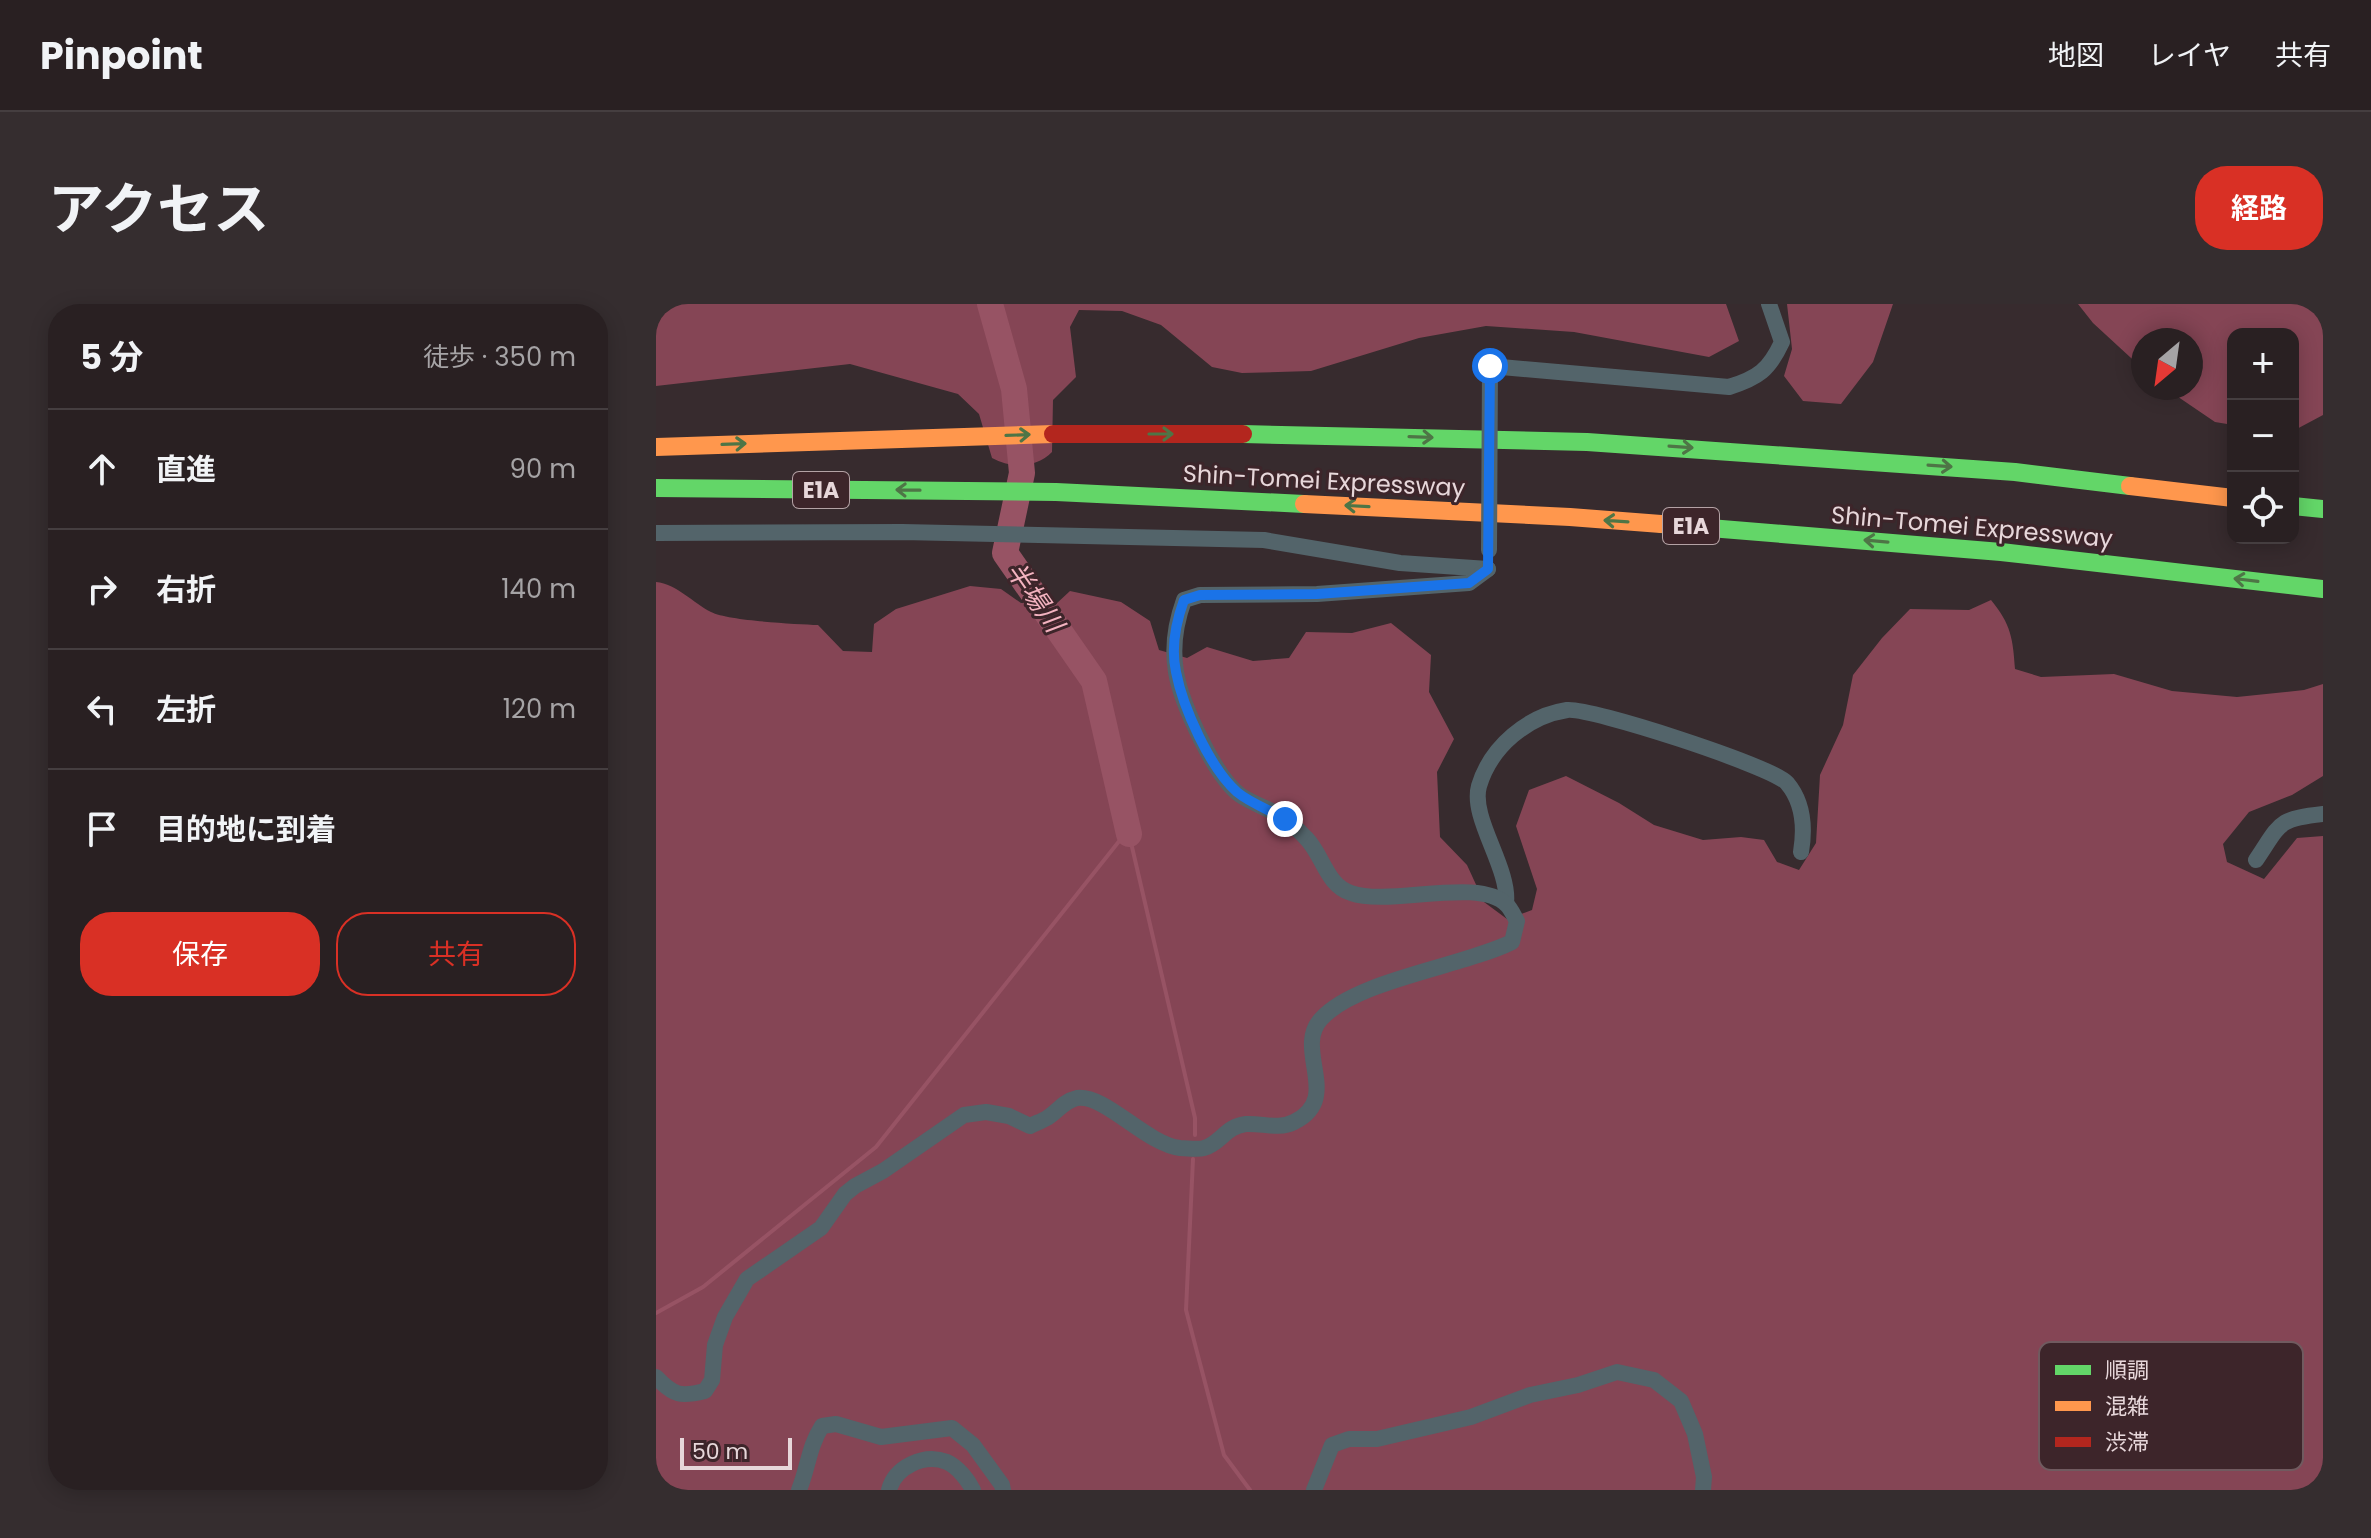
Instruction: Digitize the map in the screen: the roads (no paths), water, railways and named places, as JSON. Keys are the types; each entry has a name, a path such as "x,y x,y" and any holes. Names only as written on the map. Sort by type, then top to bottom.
{"highway":[{"name":"Shin-Tomei Expressway","path":"656,447 1083,433 1325,434 1603,442 2015,472 2227,497"},
{"name":"Shin-Tomei Expressway","path":"656,488 1056,492 1631,522 2001,552 2323,589"},
{"path":"2299,507 2323,509"}],"street":[{"path":"1488,569 1490,366 1729,387 1752,380 1772,363 1782,342 1769,304"},
{"path":"656,533 971,534 1264,540 1400,563 1488,569"},
{"path":"656,1377 666,1387 685,1396 705,1391 712,1380 715,1345 725,1317 747,1279 821,1228 845,1194 855,1186 883,1171 964,1115 986,1112 1009,1116 1030,1126 1047,1118 1066,1102 1080,1098 1097,1101 1145,1134 1176,1148 1204,1148 1228,1130 1245,1124 1278,1127 1295,1122 1313,1107 1318,1086 1312,1037 1320,1019 1358,993 1490,953 1512,942 1517,921 1506,903 1482,894 1456,892 1374,898 1349,893 1333,881 1310,843 1285,819 1240,795 1222,777 1191,717 1175,671 1176,622 1184,600 1200,595 1317,594 1469,583 1488,569"},
{"path":"1506,903 1508,890 1482,817 1478,788 1496,752 1517,732 1542,716 1572,709 1678,738 1761,767 1786,782 1801,806 1804,835 1801,852"},
{"path":"2256,860 2278,827 2291,817 2323,814"},
{"path":"1314,1490 1332,1445 1349,1439 1377,1439 1471,1417 1530,1395 1578,1385 1617,1372 1654,1380 1681,1401 1695,1434 1704,1477 1703,1490"},
{"path":"799,1490 806,1473 812,1441 822,1426 836,1424 881,1437 952,1428 973,1445 1003,1490"},
{"path":"889,1490 891,1481 907,1465 928,1460 948,1462 968,1479 973,1490"}],"waterway":[{"name":"半場川","path":"990,304 1014,389 1022,473 1005,553 1094,681 1129,834"},
{"path":"656,1313 703,1287 876,1147 1128,830"},
{"path":"1129,834 1195,1118 1195,1135"},
{"path":"1193,1159 1186,1310 1224,1455 1250,1490"}]}
